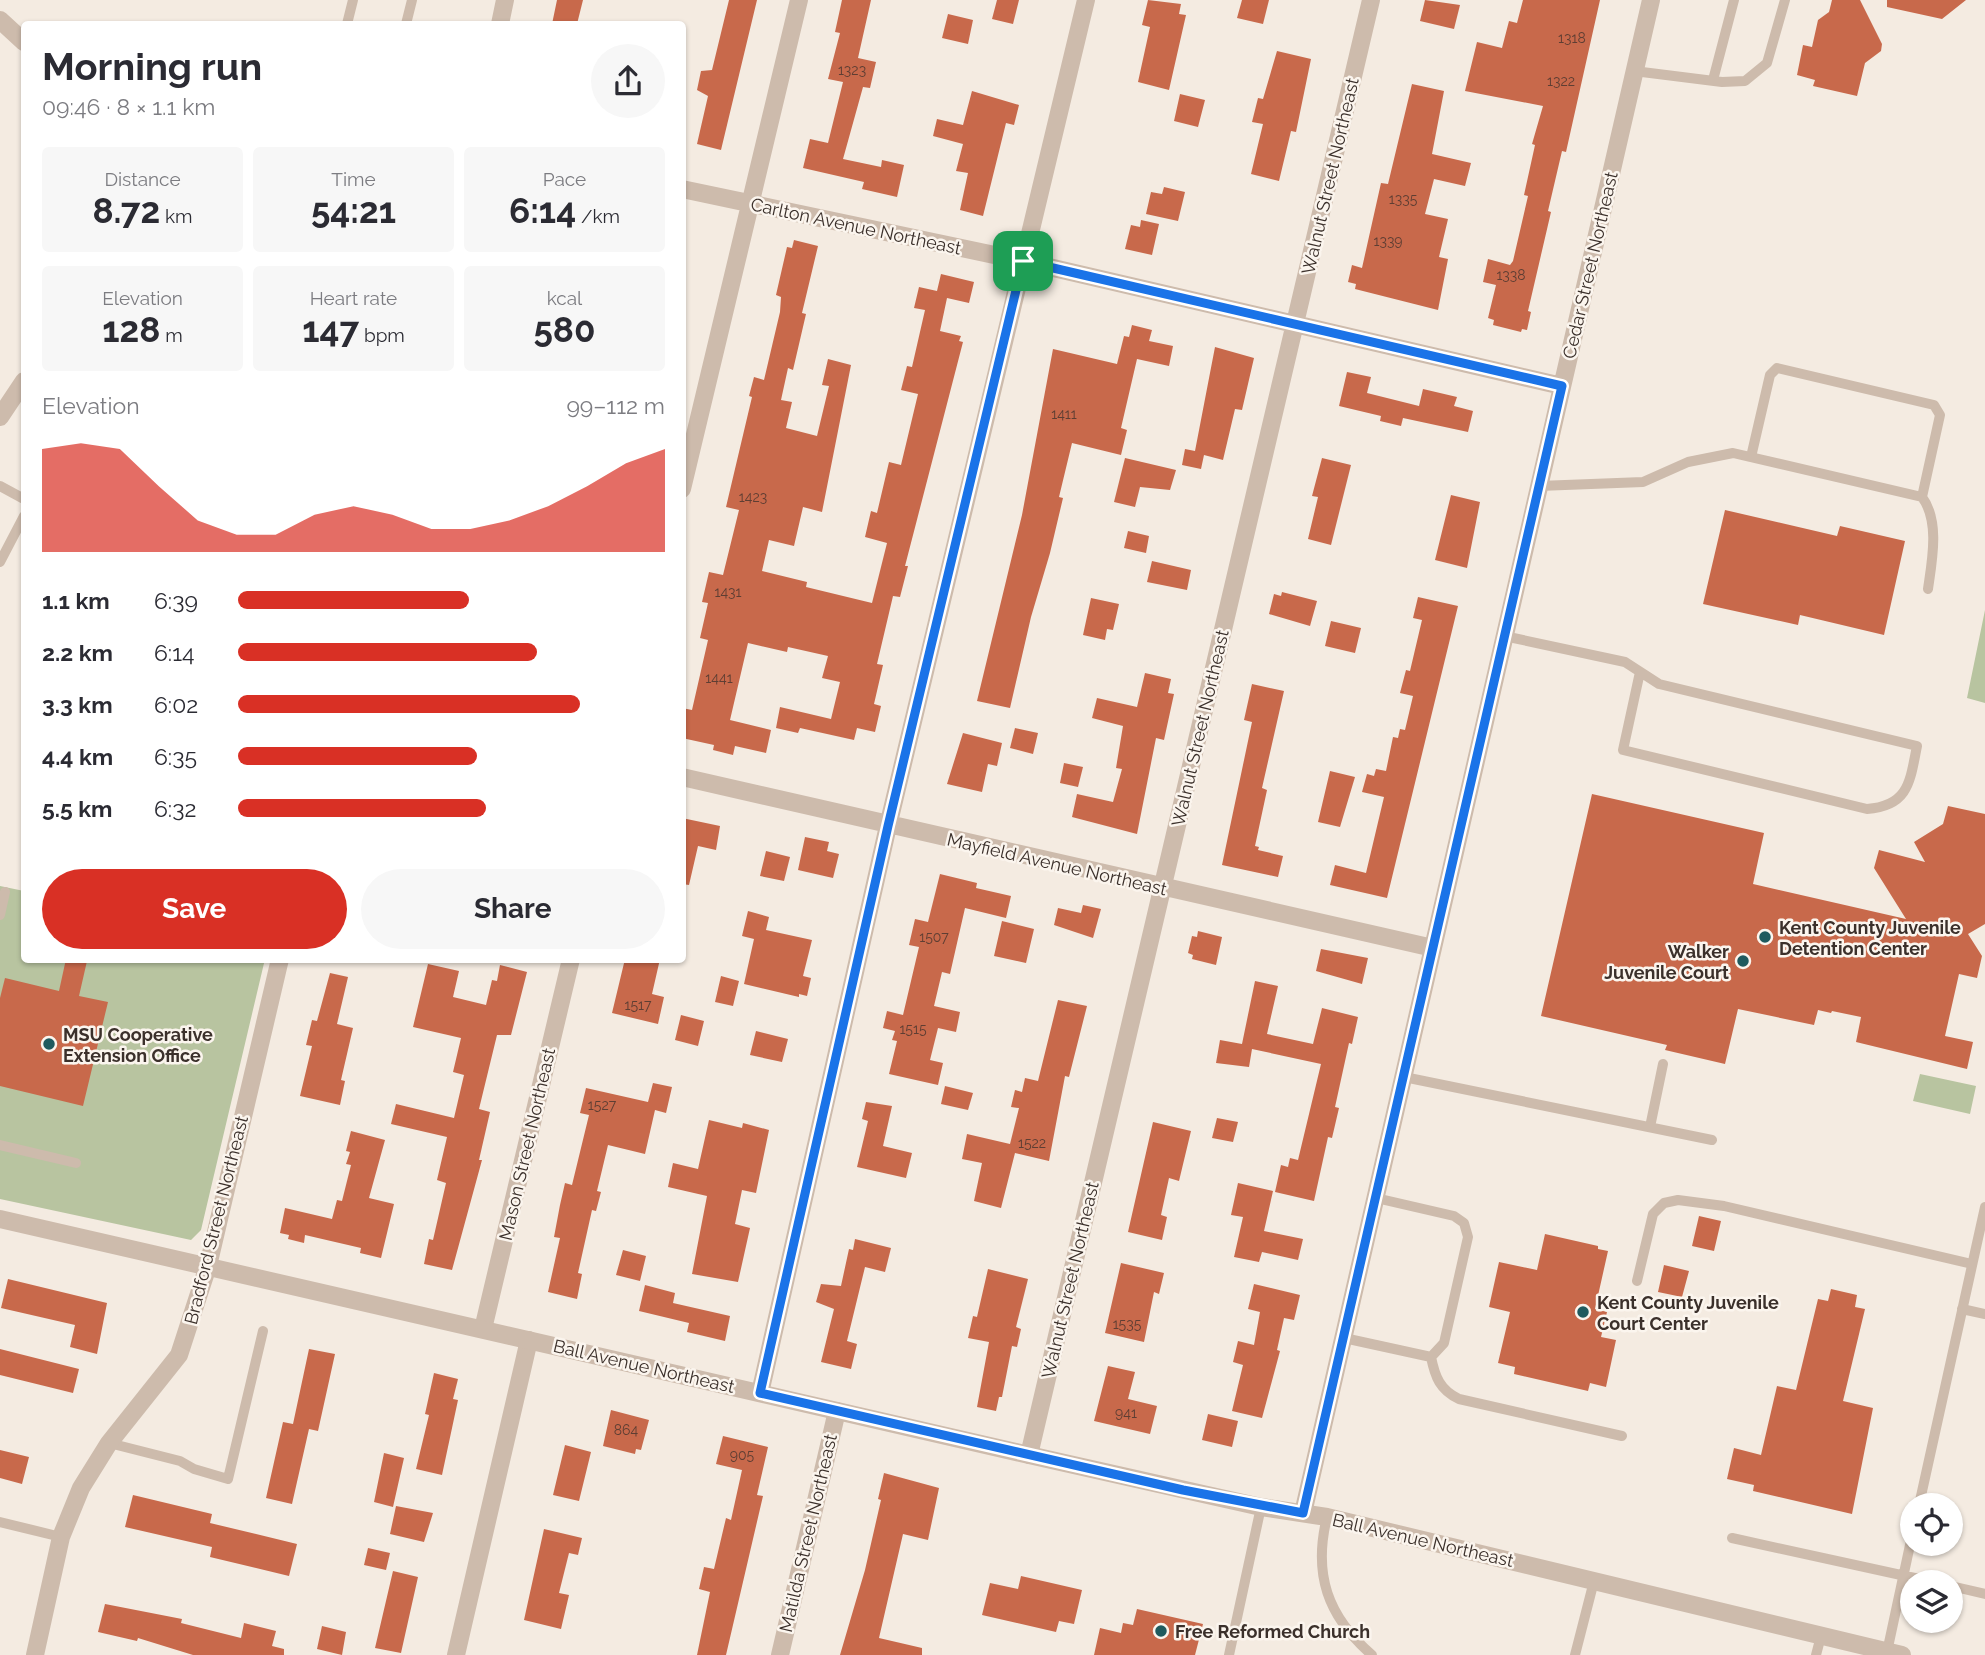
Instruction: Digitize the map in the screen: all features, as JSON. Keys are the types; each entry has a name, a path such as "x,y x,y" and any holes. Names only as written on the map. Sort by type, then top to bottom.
{"street":[{"path":"501,21 505,0"},
{"path":"686,472 799,0"},
{"path":"760,1393 888,826 1086,0"},
{"name":"Walnut Street Northeast","path":"1028,1455 1371,0"},
{"name":"Cedar Street Northeast","path":"1303,1513 1651,0"},
{"path":"0,20 21,39"},
{"name":"Carlton Avenue Northeast","path":"686,190 1023,261 1562,386"},
{"path":"0,417 21,385"},
{"name":"Mayfield Avenue Northeast","path":"686,778 1433,948"},
{"name":"Bradford Street Northeast","path":"35,1655 61,1537 81,1488 109,1443 179,1354 208,1266 279,963"},
{"name":"Mason Street Northeast","path":"483,1329 570,963"},
{"name":"Ball Avenue Northeast","path":"0,1219 1028,1455 1261,1507 1327,1517 1895,1653"},
{"path":"456,1655 529,1340"},
{"name":"Matilda Street Northeast","path":"780,1655 836,1411"}],"lane":[{"path":"348,21 353,0"},
{"path":"407,21 412,0"},
{"path":"1713,80 1734,0"},
{"path":"1634,71 1713,80 1745,80 1767,63 1785,0"},
{"path":"1751,457 1770,376 1777,368 1934,405 1940,415 1922,497 1931,516 1933,558 1928,589"},
{"path":"1539,486 1643,482 1688,461 1733,453 1922,497"},
{"path":"0,486 21,497"},
{"path":"0,562 21,522"},
{"path":"1504,636 1625,662 1659,684 1917,746 1905,793 1895,803 1867,808 1623,750 1640,673"},
{"path":"0,915 5,892"},
{"path":"1650,1127 1663,1064"},
{"path":"1404,1077 1712,1140"},
{"path":"0,1145 76,1163"},
{"path":"1376,1198 1454,1216 1467,1229 1468,1237 1444,1343 1431,1357"},
{"path":"1637,1281 1653,1214 1664,1203 1678,1200 1724,1206 1972,1265"},
{"path":"1922,1493 1985,1207"},
{"path":"1962,1309 1985,1314"},
{"path":"109,1443 180,1461 194,1469 228,1479 263,1331"},
{"path":"1344,1338 1431,1357"},
{"path":"1431,1357 1439,1382 1448,1394 1459,1399 1622,1436"},
{"path":"1229,1655 1261,1507"},
{"path":"1327,1517 1320,1548 1323,1585 1345,1625 1372,1655"},
{"path":"0,1522 61,1537"},
{"path":"1732,1538 1900,1574"},
{"path":"1575,1655 1594,1581"},
{"path":"1963,1589 1985,1594"},
{"path":"1895,1653 1900,1604"},
{"path":"1816,1655 1821,1636"}],"green space":[{"path":"1985,610 1985,703 1967,698"},
{"path":"0,886 21,890 21,963 264,963 201,1230 191,1240 0,1199"},
{"path":"1920,1074 1976,1086 1970,1114 1913,1101"}],"building":[{"path":"557,0 583,0 578,21 553,21"},
{"path":"729,0 757,0 721,150 697,144 708,96 697,90 701,71 712,70"},
{"path":"842,0 871,0 858,58 876,62 870,88 863,87 843,159 881,167 882,160 904,165 897,197 862,189 864,182 803,168 810,139 828,143 843,82 828,79 840,33 835,32"},
{"path":"997,0 1019,0 1013,24 992,19"},
{"path":"1148,0 1181,4 1179,14 1186,15 1169,90 1138,82 1150,27 1142,25"},
{"path":"1242,0 1269,0 1263,24 1237,18"},
{"path":"1425,0 1460,5 1454,29 1420,21"},
{"path":"1523,0 1600,0 1566,152 1562,151 1548,211 1551,212 1528,311 1531,312 1527,330 1522,329 1521,332 1493,325 1494,320 1488,318 1496,285 1483,282 1488,259 1510,265 1513,261 1528,196 1524,195 1535,145 1532,144 1543,106 1465,91 1477,42 1502,48 1509,21 1517,23"},
{"path":"1832,0 1860,0 1882,44 1881,51 1865,63 1857,96 1813,86 1815,80 1797,75 1803,45 1812,47 1818,20 1829,12"},
{"path":"1887,0 1966,0 1942,19 1887,7"},
{"path":"948,14 973,20 968,44 942,38"},
{"path":"1277,51 1311,59 1296,132 1291,131 1279,181 1251,174 1263,124 1252,122 1258,98 1263,99"},
{"path":"1412,84 1444,91 1432,154 1471,163 1465,186 1434,179 1425,214 1448,219 1439,257 1448,259 1438,310 1355,289 1356,284 1348,282 1352,265 1362,268 1381,183 1388,184"},
{"path":"972,91 1019,105 1014,125 1006,123 983,216 960,210 968,173 956,171 963,144 933,136 937,119 963,125"},
{"path":"1180,94 1205,100 1198,127 1174,121"},
{"path":"1164,187 1185,192 1178,221 1146,214 1151,192 1162,194"},
{"path":"1141,220 1159,224 1152,255 1125,249 1131,225 1140,227"},
{"path":"794,240 818,246 802,313 806,314 793,370 788,368 781,400 792,402 786,428 817,436 829,386 822,385 828,359 851,365 822,512 803,507 794,546 769,540 762,571 807,582 806,587 872,603 887,543 865,537 871,511 877,513 889,462 901,465 918,394 901,390 907,366 912,367 925,310 914,308 919,287 937,291 941,274 974,282 969,303 947,298 940,331 961,336 959,341 963,342 905,566 908,566 900,597 893,596 877,664 883,665 874,704 881,706 875,732 857,728 854,740 800,728 798,733 776,728 780,707 831,719 840,682 822,678 828,656 788,647 787,652 748,643 730,720 771,730 766,753 735,746 733,755 713,750 714,745 686,739 686,709 692,710 708,640 700,638 708,603 702,602 709,572 723,575 739,510 726,507 752,397 749,396 754,377 764,380 780,312 781,297 776,295 787,247 792,248"},
{"path":"1132,325 1152,330 1149,341 1173,346 1169,366 1137,359 1121,428 1127,430 1121,455 1072,443 1059,497 1063,498 1010,708 977,701 1022,515 1053,349 1117,364 1124,336 1129,337"},
{"path":"1215,347 1254,358 1242,410 1235,409 1223,460 1204,455 1201,469 1182,465 1185,449 1195,451"},
{"path":"1347,372 1371,377 1367,393 1419,406 1423,389 1457,397 1454,406 1473,411 1468,432 1403,418 1401,426 1380,421 1381,416 1339,406"},
{"path":"1125,458 1176,470 1170,490 1140,487 1135,507 1114,502"},
{"path":"1322,458 1351,465 1331,545 1308,539 1318,497 1312,496"},
{"path":"1451,495 1480,502 1467,568 1435,560"},
{"path":"1725,510 1837,536 1840,526 1905,541 1884,635 1800,615 1798,625 1703,604"},
{"path":"1128,531 1149,536 1146,553 1124,548"},
{"path":"1152,561 1191,570 1187,590 1147,582"},
{"path":"1282,592 1317,601 1310,626 1269,614 1274,594 1281,596"},
{"path":"1418,597 1458,606 1387,898 1330,885 1335,865 1366,873 1384,797 1362,792 1367,774 1374,776 1376,769 1386,771 1393,737 1398,738 1400,729 1405,730 1413,696 1400,693 1406,670 1410,671 1422,620 1413,618"},
{"path":"1091,598 1119,604 1113,630 1107,629 1105,640 1083,635"},
{"path":"1331,621 1361,628 1355,653 1325,646"},
{"path":"1145,673 1171,679 1168,693 1174,694 1164,740 1156,738 1137,834 1072,817 1077,794 1113,802 1122,769 1116,768 1123,726 1092,718 1097,698 1137,707"},
{"path":"1252,684 1284,691 1262,788 1267,790 1255,846 1259,847 1258,850 1283,856 1278,877 1222,865 1252,722 1244,720"},
{"path":"1015,728 1038,733 1033,754 1010,748"},
{"path":"963,733 1002,743 997,766 988,764 982,792 947,784"},
{"path":"1064,763 1083,767 1078,787 1060,783"},
{"path":"1330,771 1355,777 1340,827 1318,822"},
{"name":"Kent County Juvenile Detention Center","path":"1592,794 1764,833 1753,884 1906,919 1874,868 1879,850 1925,862 1914,842 1943,824 1948,806 1985,814 1985,924 1968,934 1982,956 1977,978 1959,974 1945,1036 1973,1042 1967,1069 1856,1042 1861,1017 1832,1011 1818,1010 1814,1025 1738,1009 1725,1064 1665,1050 1667,1045 1541,1016"},
{"path":"686,819 720,826 716,850 698,846 689,885 686,885"},
{"path":"805,837 829,842 827,851 839,854 833,878 798,870"},
{"path":"766,851 790,857 784,881 760,876"},
{"path":"940,874 977,883 976,888 1011,896 1006,918 965,908 950,974 942,972 934,1006 960,1012 956,1032 938,1028 930,1060 943,1063 938,1085 889,1074 897,1041 892,1040 895,1031 883,1028 887,1011 903,1015 919,947 909,945 915,919 928,922"},
{"path":"1083,905 1101,909 1093,938 1054,925 1058,908 1081,913"},
{"path":"748,911 769,917 766,930 812,940 803,976 811,978 807,996 799,994 799,997 744,984 754,939 742,936"},
{"path":"1002,921 1034,929 1026,963 994,956"},
{"path":"1198,931 1222,937 1216,965 1192,959 1193,955 1188,953 1192,936 1197,937"},
{"path":"1321,949 1368,958 1362,984 1316,971"},
{"name":"MSU Cooperative Extension Office","path":"65,963 87,963 79,996 108,1002 83,1106 0,1086 0,998 5,978 59,991"},
{"path":"624,963 659,963 652,994 664,997 658,1024 612,1013"},
{"path":"428,964 459,971 453,997 486,1005 492,980 497,981 500,965 527,972 511,1035 497,1035 479,1109 490,1112 479,1160 482,1160 452,1270 424,1264 429,1239 433,1240 446,1183 437,1180 447,1137 391,1124 396,1104 454,1118 464,1075 453,1072 461,1038 413,1027"},
{"path":"330,973 348,977 337,1024 353,1028 341,1080 345,1081 340,1105 300,1096 312,1046 306,1045 312,1020 317,1021"},
{"path":"721,976 739,981 733,1006 715,1002"},
{"path":"1255,981 1278,986 1267,1034 1313,1044 1322,1008 1358,1017 1352,1044 1349,1043 1335,1107 1339,1108 1332,1138 1328,1137 1314,1201 1275,1192 1281,1165 1288,1167 1290,1158 1298,1160 1321,1064 1252,1049 1249,1067 1216,1063 1220,1040 1242,1044"},
{"path":"1058,1000 1087,1006 1069,1077 1065,1076 1049,1161 1015,1153 1001,1208 974,1201 982,1163 962,1159 967,1134 1010,1144 1019,1108 1011,1107 1015,1090 1022,1092 1025,1078 1038,1081"},
{"path":"681,1015 704,1021 698,1046 675,1040"},
{"path":"756,1031 788,1039 782,1062 750,1055"},
{"path":"653,1083 672,1087 666,1113 655,1110 645,1154 608,1145 597,1191 601,1192 596,1211 592,1210 578,1273 582,1274 577,1299 548,1292 560,1238 554,1237 565,1183 572,1185 589,1115 580,1113 586,1088 648,1102"},
{"path":"945,1086 973,1093 968,1110 941,1104"},
{"path":"866,1102 892,1106 883,1146 912,1153 906,1178 857,1167 868,1121 862,1119"},
{"path":"1217,1118 1238,1122 1233,1142 1212,1138"},
{"path":"709,1120 742,1128 743,1123 769,1130 756,1193 742,1190 735,1224 750,1228 738,1282 692,1274 707,1196 668,1187 673,1163 698,1169"},
{"path":"1153,1122 1191,1131 1179,1181 1169,1178 1161,1215 1167,1217 1162,1240 1128,1232"},
{"path":"351,1131 385,1140 369,1198 394,1204 381,1258 360,1253 361,1248 305,1235 304,1243 288,1239 289,1235 280,1233 285,1208 332,1219 337,1200 342,1201 351,1165 346,1164 350,1152 346,1151"},
{"path":"1238,1183 1273,1191 1264,1231 1303,1239 1298,1260 1262,1252 1259,1262 1234,1257 1243,1217 1231,1215"},
{"path":"1699,1216 1721,1221 1714,1251 1692,1246"},
{"name":"Kent County Juvenile Court Center","path":"1545,1234 1598,1246 1598,1249 1608,1251 1595,1309 1607,1312 1601,1337 1616,1340 1606,1387 1590,1383 1588,1391 1514,1374 1515,1367 1498,1363 1510,1312 1489,1307 1499,1262 1537,1270"},
{"path":"855,1239 891,1248 885,1272 865,1267 847,1341 857,1344 851,1369 821,1362 834,1309 816,1302 821,1284 841,1286 849,1249 853,1250"},
{"path":"623,1250 646,1256 640,1281 616,1275"},
{"path":"1121,1263 1164,1273 1159,1294 1154,1292 1144,1342 1105,1333"},
{"path":"1664,1265 1689,1271 1682,1297 1658,1292"},
{"path":"988,1269 1028,1279 1016,1327 1021,1329 1017,1347 1012,1346 1002,1397 999,1397 996,1411 977,1407 989,1342 968,1338 973,1316 977,1317"},
{"path":"8,1279 107,1303 97,1354 70,1347 75,1325 1,1308"},
{"path":"1254,1284 1300,1295 1294,1320 1284,1318 1277,1350 1280,1351 1262,1418 1232,1411 1243,1365 1233,1362 1238,1341 1254,1345 1260,1312 1248,1309"},
{"path":"645,1285 675,1293 673,1303 730,1316 725,1341 687,1332 689,1323 639,1311"},
{"path":"1831,1289 1857,1295 1855,1307 1865,1309 1843,1401 1873,1408 1852,1514 1753,1491 1754,1485 1727,1479 1734,1448 1761,1455 1777,1386 1796,1390 1818,1299 1828,1301"},
{"path":"0,1349 79,1369 73,1393 0,1375"},
{"path":"309,1349 335,1354 318,1431 309,1429 292,1504 266,1498 283,1422 293,1424"},
{"path":"1108,1366 1135,1372 1128,1399 1157,1406 1150,1434 1094,1421"},
{"path":"434,1373 458,1379 453,1399 458,1400 442,1475 416,1469 429,1415 425,1414"},
{"path":"611,1410 649,1420 641,1450 636,1449 635,1454 603,1446"},
{"path":"1208,1414 1238,1421 1232,1447 1202,1440"},
{"path":"723,1436 768,1447 757,1495 763,1496 726,1655 697,1655 710,1592 699,1589 704,1567 714,1569 726,1518 731,1520 742,1470 716,1464"},
{"path":"565,1445 591,1452 579,1501 553,1495"},
{"path":"0,1450 29,1457 22,1484 0,1478"},
{"path":"384,1453 404,1458 393,1507 374,1502"},
{"path":"884,1473 939,1488 928,1540 903,1534 879,1638 922,1648 922,1655 840,1655 865,1570 881,1500 878,1499"},
{"path":"133,1495 212,1514 210,1523 297,1544 289,1576 210,1557 212,1547 125,1527"},
{"path":"396,1506 433,1513 424,1542 390,1534"},
{"path":"544,1529 582,1538 578,1555 569,1553 559,1593 569,1595 561,1629 524,1620"},
{"path":"368,1548 390,1553 386,1570 364,1565"},
{"path":"393,1571 418,1577 401,1653 375,1648"},
{"path":"1021,1576 1082,1590 1074,1624 1059,1621 1056,1632 982,1615 990,1583 1018,1589"},
{"path":"105,1604 182,1619 181,1623 241,1638 244,1623 276,1631 272,1646 284,1649 284,1655 193,1655 138,1638 137,1641 98,1632"},
{"name":"Free Reformed Church","path":"1137,1609 1203,1624 1195,1655 1094,1655 1100,1628 1121,1633 1123,1623 1133,1625"},
{"path":"322,1626 346,1632 342,1655 317,1649"}],"place":[{"name":"Kent County Juvenile Detention Center","path":"1765,937"},
{"name":"Walker Juvenile Court","path":"1743,961"},
{"name":"MSU Cooperative Extension Office","path":"49,1044"},
{"name":"Kent County Juvenile Court Center","path":"1583,1312"},
{"name":"Free Reformed Church","path":"1161,1631"}],"route":[{"path":"1023,261 1562,386 1303,1513 1183,1490 760,1393 888,826 1023,261"}]}
